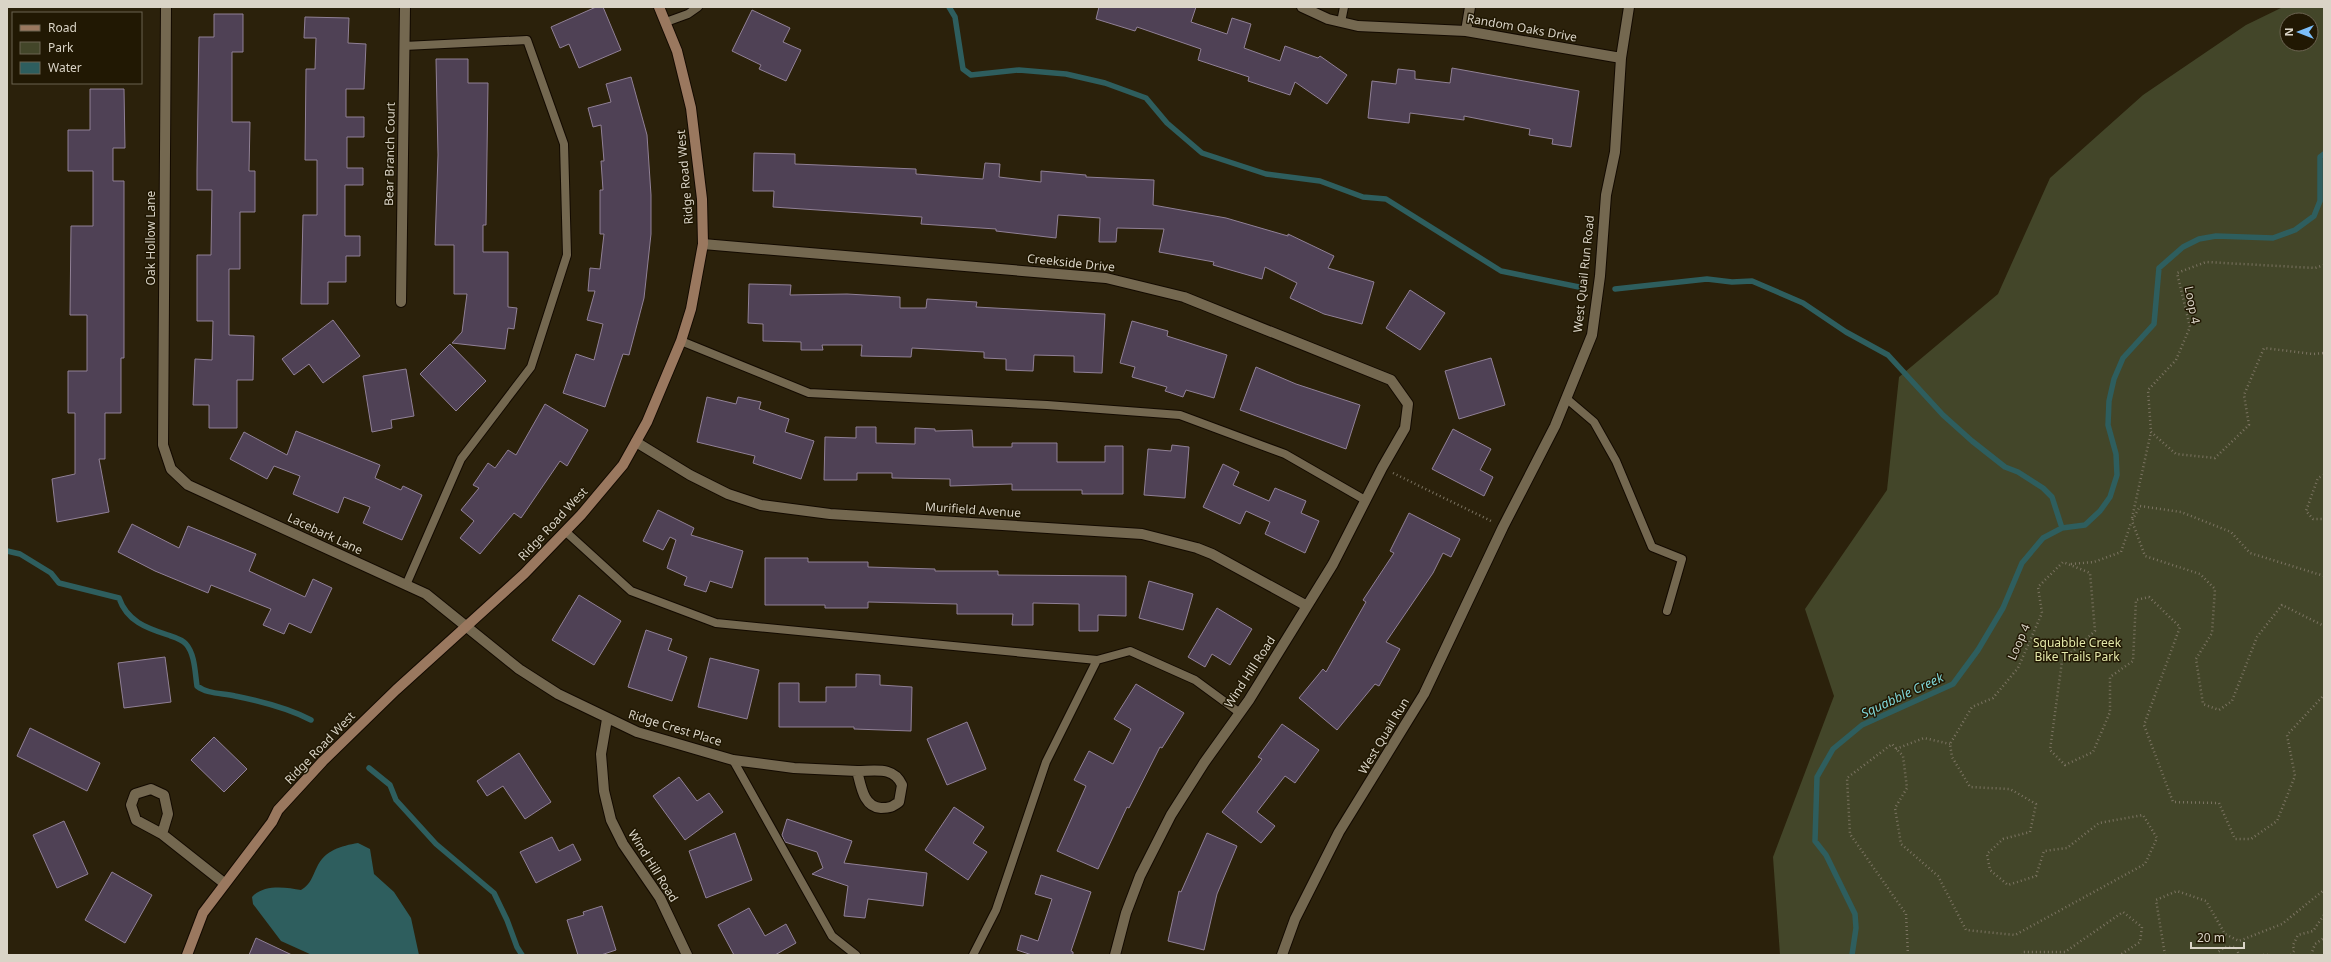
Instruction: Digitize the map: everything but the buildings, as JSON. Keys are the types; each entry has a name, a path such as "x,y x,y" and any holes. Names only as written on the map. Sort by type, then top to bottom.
{"street":[{"name":"Oak Hollow Lane","path":"166,7 163,445 171,469"},
{"name":"Bear Branch Court","path":"401,302 405,7"},
{"name":"Ridge Road West","path":"187,955 203,913 224,883 272,822 278,810 323,760 396,690 524,574 565,531 623,465 636,442 672,365 681,341 691,309 703,244 702,199 691,108 677,50 659,7"},
{"name":"Random Oaks Drive","path":"1302,7 1328,20 1358,26 1466,31 1621,58"},
{"path":"1466,31 1470,7"},
{"name":"West Quail Run Road","path":"1503,528 1567,399 1592,335 1600,276 1606,195 1615,152 1621,58 1630,7"},
{"name":"Creekside Drive","path":"703,244 1106,278 1184,297 1391,380 1408,404"},
{"name":"Wind Hill Road","path":"1115,955 1126,912 1140,876 1171,815 1240,713 1333,564 1382,468 1406,428 1408,404"},
{"name":"Murifield Avenue","path":"636,442 690,476 728,494 761,505 830,514 1142,534 1197,548 1212,554 1307,606"},
{"name":"Lacebark Lane","path":"171,469 188,485 426,594 465,627"},
{"name":"West Quail Run","path":"1282,955 1295,919 1339,832 1424,694 1503,528"},
{"name":"Ridge Crest Place","path":"465,627 519,669 558,694 607,719 637,732 733,760 794,768 889,771 895,774 902,785 899,802 891,808 875,807 870,804 864,796 857,771"},
{"name":"Wind Hill Road","path":"607,719 601,754 604,791 611,820 623,844 660,898 687,955"},
{"path":"162,834 168,814 164,795 151,789 135,794 131,805 136,820 162,834 224,883"}],"lane":[{"path":"666,22 688,14 698,7"},
{"path":"1341,22 1344,7"},
{"path":"404,46 527,40 564,144 567,255 531,367 461,459 406,585"},
{"path":"681,341 809,393 1047,405 1180,415 1284,454 1366,500"},
{"path":"1567,399 1594,422 1616,461 1652,547 1682,558 1667,611"},
{"path":"565,531 630,591 716,623 1097,660 1130,651 1194,680 1240,713"},
{"path":"973,955 996,910 1046,762 1097,660"},
{"path":"733,760 832,936 856,955"}],"path":[{"name":"Loop 4","path":"2151,432 2148,390 2176,360 2190,327 2177,274 2206,262 2315,268 2323,266"},
{"path":"2069,564 2094,562 2121,552 2132,521 2151,432 2176,454 2215,458 2249,426 2244,395 2264,348 2313,354 2324,353"},
{"path":"1382,468 1503,528"},
{"path":"2324,476 2318,478 2306,511 2313,519 2324,519"},
{"path":"2324,576 2250,553 2231,532 2181,512 2140,506 2132,521 2144,556 2200,574 2215,589 2212,633 2196,658 2203,704 2219,710 2232,701 2257,637 2282,605 2324,626"},
{"name":"Loop 4","path":"1950,744 1972,707 1993,698 2018,668 2042,613 2038,587 2063,562 2069,564"},
{"path":"2069,564 2090,573 2095,631 2062,662 2050,750 2065,765 2093,752 2110,712 2110,677 2133,661 2136,600 2150,597 2180,628 2144,725 2173,802 2219,803 2235,839 2252,839 2278,821 2295,776 2287,735 2324,695"},
{"path":"1896,749 1924,738 1950,744 1952,757 1970,787 2010,789 2036,804 2030,832 2003,839 1987,854 1990,870 2008,885 2036,876 2044,851 2067,848 2099,823 2143,816 2157,838 2145,864 2015,935 1966,930 1938,876 1901,844 1895,808 1907,788 1903,756 1896,749 1892,744 1847,778 1850,834 1906,914 1908,955"},
{"path":"2165,955 2156,900 2177,891 2206,901 2226,934 2240,941 2282,924 2324,890"},
{"path":"2022,955 2023,952 2065,952 2123,912 2142,927 2140,942 2120,955"},
{"path":"2291,955 2294,951 2293,945 2298,936 2313,931 2324,915"},
{"path":"2311,955 2315,944 2324,938"},
{"path":"2219,955 2218,952 2226,947 2236,946 2239,955"},
{"path":"2263,955 2271,955"}],"green space":[{"name":"Squabble Creek Bike Trails Park","path":"2283,7 2324,7 2324,955 1780,955 1773,857 1834,696 1805,609 1887,490 1899,377 1998,294 2050,178 2143,95 2246,25"}],"water":[{"path":"358,843 370,849 374,874 394,892 411,918 419,955 312,955 281,941 253,904 252,897 268,888 282,887 301,890 309,883 324,856 340,847"}],"waterway":[{"path":"949,7 955,17 963,69 971,75 1019,70 1066,74 1105,83 1146,98 1167,123 1202,153 1266,174 1320,181 1363,197 1386,199 1501,271 1579,287"},
{"name":"Squabble Creek","path":"1852,955 1856,928 1855,914 1826,855 1815,841 1817,777 1833,749 1862,725 1953,684 1978,650 2003,608 2022,563 2043,538 2062,528 2085,525 2100,511 2110,497 2117,475 2116,454 2108,425 2109,401 2114,379 2123,358 2154,324 2159,268 2183,247 2199,239 2216,236 2273,238 2295,230 2314,216 2320,201 2320,157 2324,154"},
{"path":"1615,289 1707,279 1732,282 1752,281 1803,303 1846,332 1888,355 1943,415 1972,441 2005,467 2018,472 2043,488 2052,497 2062,528"},
{"path":"7,551 20,554 51,573 59,583 119,598 122,606 132,618 152,630 175,637 182,641 186,644 191,653 197,686 201,689 274,705 311,720"},
{"path":"369,768 390,785 396,800 436,844 494,893 507,920 517,947 522,955"}]}
